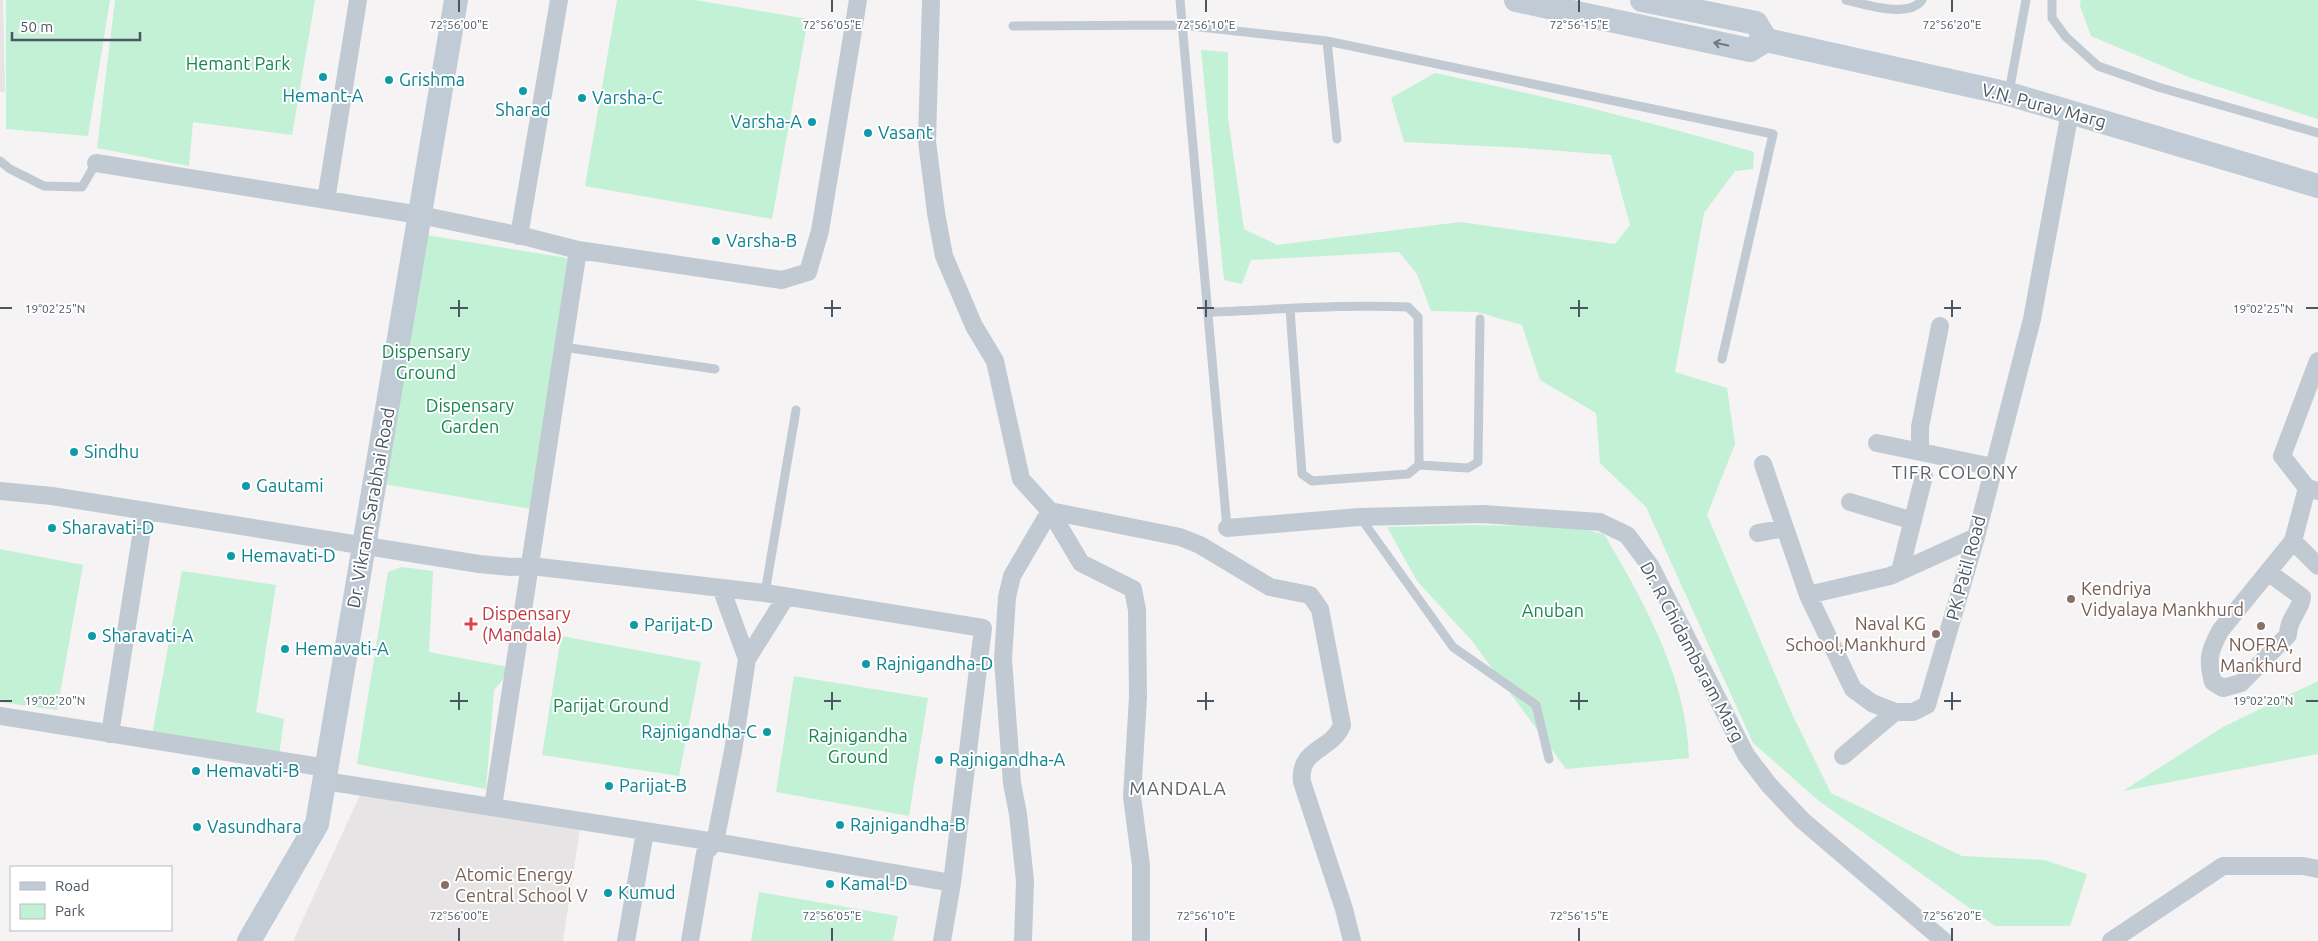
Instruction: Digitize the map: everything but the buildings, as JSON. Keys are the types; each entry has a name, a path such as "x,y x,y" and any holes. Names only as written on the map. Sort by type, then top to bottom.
{"street":[{"path":"326,200 358,0"},
{"name":"Dr. Vikram Sarabhai Road","path":"249,941 317,824 456,0"},
{"path":"519,236 559,0"},
{"path":"96,163 420,215 578,250 782,280 808,272 820,231 858,0"},
{"path":"931,0 927,141 936,214 944,256 974,326 995,361 1021,479 1050,511 1082,563 1133,589 1137,610 1138,696 1132,797 1141,865 1141,941"},
{"path":"1516,0 1750,50 1766,40 1756,23 1642,0"},
{"name":"V.N. Purav Marg","path":"1766,40 2009,94 2318,186"},
{"name":"PK Patil Road","path":"1763,464 1808,595 1853,689 1872,703 1895,712 1913,712 1927,705 1976,536 2032,319 2070,112"},
{"path":"493,807 578,250"},
{"path":"1920,450 1920,427 1940,326"},
{"path":"2268,572 2302,597 2301,604 2288,626 2288,635 2280,644 2241,683 2222,688 2213,682 2208,664 2211,647 2220,632 2268,572 2293,541 2312,490 2282,456 2318,361"},
{"path":"1877,443 1920,450 1993,467"},
{"path":"1900,571 1924,476"},
{"path":"0,491 52,496 479,564 511,567 531,566 765,593 983,628 952,883 942,941"},
{"path":"1850,502 1913,521"},
{"path":"110,734 146,511"},
{"path":"1023,941 1025,881 1018,814 1012,783 1003,660 1007,597 1012,576 1050,511"},
{"path":"1050,511 1180,537 1200,545 1270,587 1310,595 1316,601 1320,609 1342,725 1339,734 1309,756 1301,772 1302,782 1344,909 1352,941"},
{"name":"Dr. R Chidambaram Marg","path":"1227,528 1359,517 1483,514 1600,522 1627,535 1650,567 1746,755 1802,820 1944,941"},
{"path":"1758,533 1785,528"},
{"path":"1808,595 1890,576 1976,536"},
{"path":"2293,541 2318,566"},
{"path":"721,588 746,659"},
{"path":"690,941 705,853 715,842 733,751 746,659 786,597"},
{"path":"1843,756 1895,712"},
{"path":"0,716 110,734 493,807 715,842 952,883"},
{"path":"626,941 645,832"},
{"path":"2111,941 2223,866 2303,866 2318,868"}],"lane":[{"path":"1180,0 1227,528"},
{"path":"1846,0 1897,11 1919,4 1922,0"},
{"path":"2009,94 2010,74 2026,0"},
{"path":"2052,0 2052,18 2066,37 2098,66 2158,87 2318,133"},
{"path":"1013,26 1182,25 1327,41 1773,134 1722,359"},
{"path":"1327,41 1337,138"},
{"path":"0,161 10,169 44,186 82,188 96,163"},
{"path":"1208,312 1408,307 1418,317 1419,465"},
{"path":"1290,309 1302,474 1312,480 1408,474 1419,465 1468,468 1478,462 1480,319"},
{"path":"564,347 715,370"},
{"path":"765,593 796,410"},
{"path":"1359,517 1453,647 1536,705 1549,759"}],"shaded area":[{"path":"0,0 3,0 5,92 0,92"},
{"name":"Atomic Energy Central School V","path":"360,795 580,829 563,941 293,941"}],"green space":[{"path":"6,0 110,0 88,136 6,129"},
{"name":"Hemant Park","path":"115,0 315,0 292,135 193,122 189,166 97,148"},
{"path":"617,0 695,0 808,19 772,219 585,186"},
{"path":"2081,0 2318,0 2318,119 2191,78 2091,36 2080,6"},
{"path":"1201,50 1228,52 1228,118 1244,229 1277,245 1460,222 1615,244 1630,225 1611,155 1524,148 1404,142 1391,98 1435,73 1596,110 1754,152 1753,169 1735,171 1704,213 1675,372 1727,388 1735,444 1707,515 1792,714 1831,793 1962,856 2044,860 2087,874 2070,926 1995,926 1819,801 1753,743 1646,507 1600,463 1596,413 1540,380 1522,325 1477,312 1431,311 1417,274 1399,252 1251,260 1242,284 1224,280"},
{"name":"Dispensary Garden","path":"420,234 573,259 537,510 378,483"},
{"name":"Anuban","path":"1469,525 1571,527 1604,534 1634,586 1661,641 1680,699 1686,728 1689,758 1566,769 1472,641 1417,581 1387,527"},
{"path":"0,549 83,565 57,710 0,702"},
{"path":"402,567 433,571 429,652 508,667 505,677 494,690 486,789 357,764 388,572"},
{"path":"182,571 276,585 256,712 284,719 279,756 152,735"},
{"name":"Parijat Ground","path":"561,636 701,662 679,776 542,755"},
{"name":"Rajnigandha Ground","path":"794,676 928,698 909,816 776,792"},
{"path":"2318,681 2318,754 2123,791 2223,727"},
{"path":"759,892 898,916 893,941 751,941"}],"place":[{"name":"Hemant-A","path":"323,77"},
{"name":"Grishma","path":"389,80"},
{"name":"Sharad","path":"523,91"},
{"name":"Varsha-C","path":"582,98"},
{"name":"Varsha-A","path":"812,122"},
{"name":"Vasant","path":"868,133"},
{"name":"Varsha-B","path":"716,241"},
{"name":"Sindhu","path":"74,452"},
{"name":"Gautami","path":"246,486"},
{"name":"Sharavati-D","path":"52,528"},
{"name":"Hemavati-D","path":"231,556"},
{"name":"Kendriya Vidyalaya Mankhurd","path":"2071,599"},
{"name":"Dispensary (Mandala)","path":"471,624"},
{"name":"Parijat-D","path":"634,625"},
{"name":"NOFRA, Mankhurd","path":"2261,626"},
{"name":"Naval KG School,Mankhurd","path":"1936,634"},
{"name":"Sharavati-A","path":"92,636"},
{"name":"Hemavati-A","path":"285,649"},
{"name":"Rajnigandha-D","path":"866,664"},
{"name":"Rajnigandha-C","path":"767,732"},
{"name":"Rajnigandha-A","path":"939,760"},
{"name":"Hemavati-B","path":"196,771"},
{"name":"Parijat-B","path":"609,786"},
{"name":"Rajnigandha-B","path":"840,825"},
{"name":"Vasundhara","path":"197,827"},
{"name":"Kamal-D","path":"830,884"},
{"name":"Atomic Energy Central School V","path":"445,885"},
{"name":"Kumud","path":"608,893"}],"district":[{"name":"TIFR COLONY","path":"1955,472"},
{"name":"MANDALA","path":"1178,788"}],"park label":[{"name":"Dispensary Ground","path":"426,362"}]}
